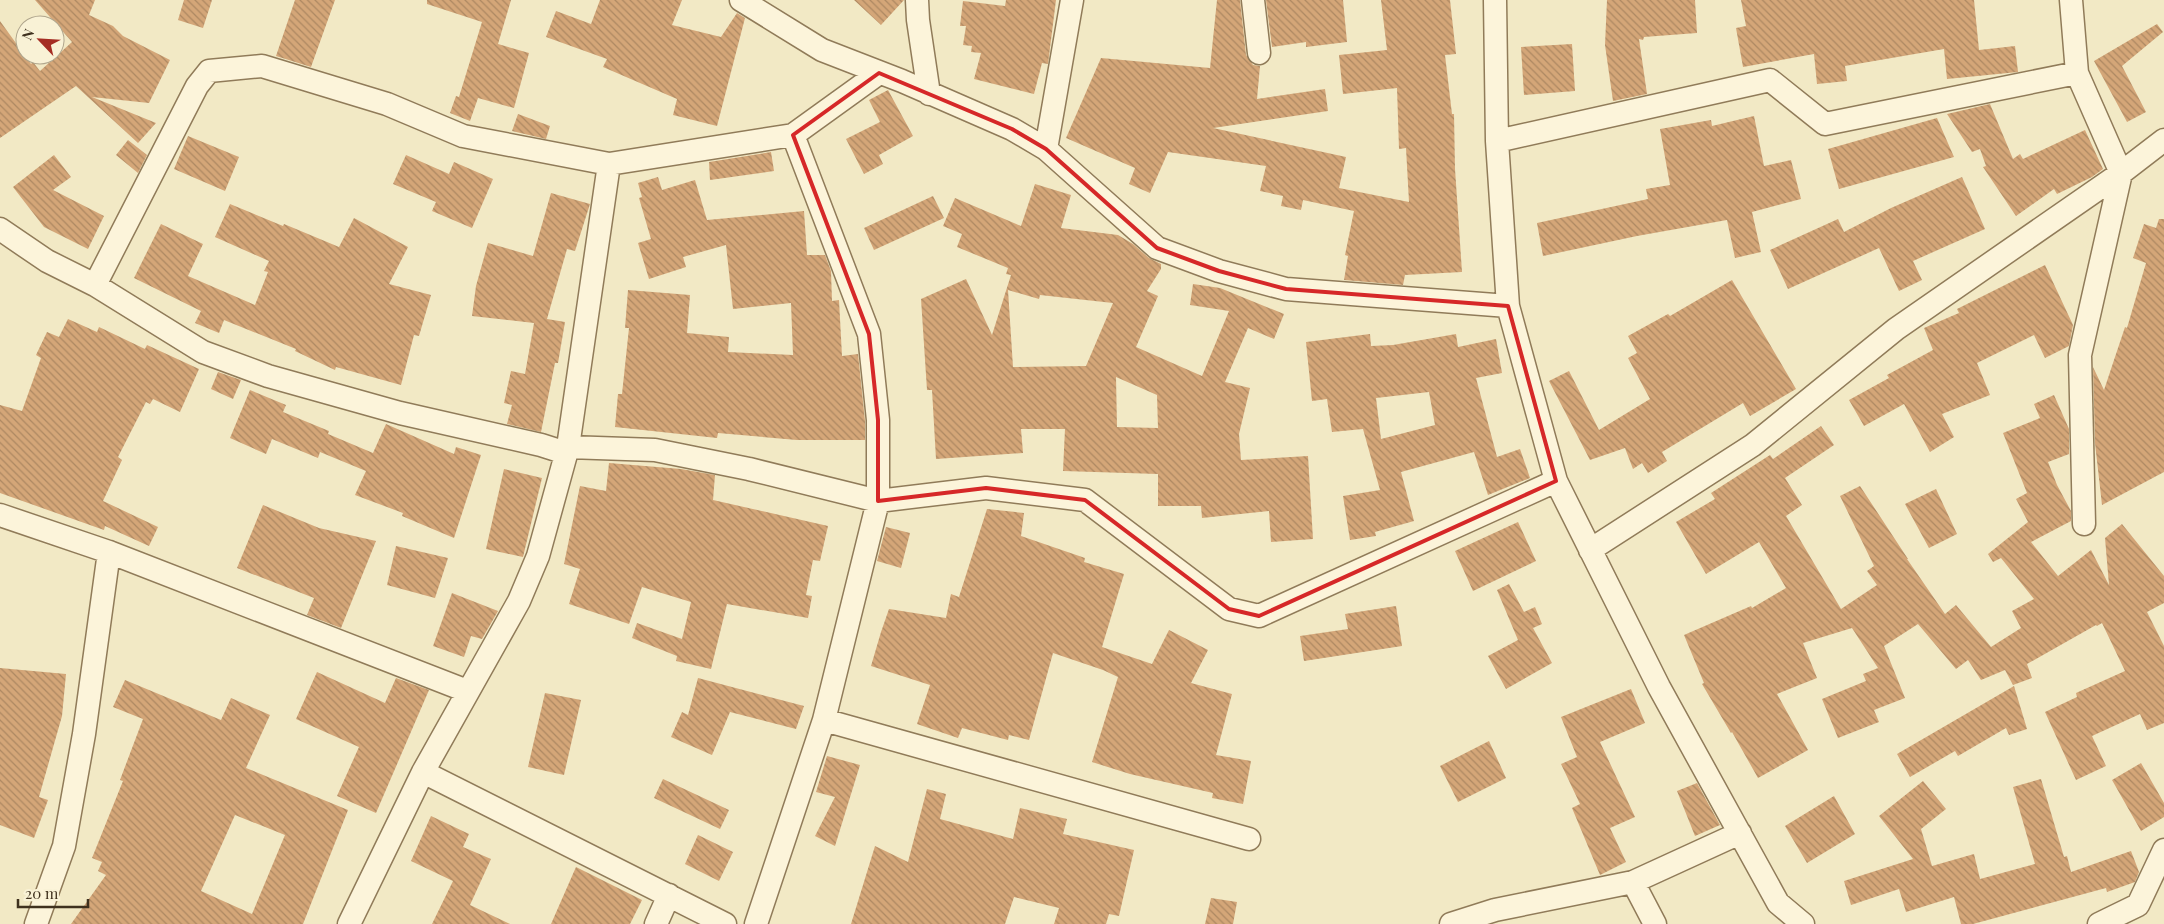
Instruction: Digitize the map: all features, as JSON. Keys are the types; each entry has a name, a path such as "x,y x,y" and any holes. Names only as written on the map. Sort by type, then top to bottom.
{"street":[{"path":"741,0 822,50 879,73 902,80 930,94 1012,128 1046,149 1157,248 1219,271 1286,289 1508,306"},
{"path":"917,0 918,20 930,94"},
{"path":"1046,149 1072,0"},
{"path":"1253,0 1259,53"},
{"path":"1494,0 1497,141 1508,306 1556,481 1659,687 1778,903 1803,924"},
{"path":"2071,0 2077,73 2121,173 2080,355 2084,524"},
{"path":"94,285 197,86 209,71 262,66 387,104 463,136 609,164 793,135 879,73"},
{"path":"1497,141 1770,80 1825,124 2077,73"},
{"path":"756,924 824,720 878,501 878,420 869,334 793,135"},
{"path":"1590,550 1753,445 1896,329 2121,173 2164,140"},
{"path":"350,924 423,772 519,601 538,556 567,450 609,164"},
{"path":"0,229 46,261 94,285 203,352 268,376 400,413 541,445 567,450 655,450 749,469 878,501 986,488 1085,500 1228,609 1259,616 1556,481"},
{"path":"0,515 109,552 467,691"},
{"path":"36,924 64,846 84,734 109,552"},
{"path":"824,720 1249,839"},
{"path":"423,772 725,924"},
{"path":"1451,924 1495,910 1633,882 1740,833"},
{"path":"2099,924 2138,905 2164,850"},
{"path":"1633,882 1655,924"},
{"path":"656,924 669,895"}],"highlighted area":[{"path":"879,73 1012,129 1046,149 1157,248 1219,271 1286,289 1508,306 1556,481 1259,616 1229,609 1085,500 986,488 878,501 878,420 869,334 793,135"}],"building":[{"path":"35,0 95,0 89,15 113,26 123,36 170,60 149,103 92,97 156,123 138,143 76,86 0,138 0,21 15,42 15,65 35,65 40,71 47,65 65,65 65,48 72,42 65,34 65,15 48,15"},
{"path":"184,0 212,0 203,28 178,20"},
{"path":"295,0 335,0 311,67 276,56"},
{"path":"427,0 511,0 498,44 529,53 514,108 478,98 470,121 450,113 456,96 459,97 482,22 427,4"},
{"path":"600,0 682,0 672,25 721,37 737,13 745,18 717,126 673,115 677,99 603,67 607,59 546,37 556,11 591,24"},
{"path":"854,0 904,0 881,25"},
{"path":"1006,0 1056,0 1048,64 1042,63 1034,94 974,79 981,53 971,52 972,46 963,45 966,26 960,26 963,1 1005,6"},
{"path":"1217,0 1240,0 1246,55 1253,65 1260,66 1257,99 1325,89 1328,111 1213,128 1346,157 1339,188 1409,202 1406,148 1399,149 1397,88 1343,94 1339,55 1387,50 1381,0 1450,0 1456,54 1445,55 1452,114 1454,114 1455,169 1462,272 1405,275 1403,285 1344,280 1348,256 1345,255 1354,211 1303,200 1301,210 1281,206 1283,196 1260,191 1266,166 1168,152 1150,193 1129,184 1135,168 1066,138 1101,58 1210,68"},
{"path":"1266,0 1343,0 1347,42 1306,47 1306,42 1272,47"},
{"path":"1607,0 1695,0 1697,33 1639,39 1647,94 1613,101 1605,45"},
{"path":"1741,0 1974,0 1979,50 2015,46 2018,72 1947,79 1944,49 1845,66 1847,81 1817,84 1814,54 1743,67 1736,28 1746,26"},
{"path":"2157,24 2163,32 2122,66 2146,112 2127,122 2094,61"},
{"path":"1572,44 1575,91 1524,95 1521,47"},
{"path":"888,90 913,136 879,155 883,164 864,174 846,139 880,122 869,100"},
{"path":"1990,104 2013,159 2020,154 2023,159 2085,130 2103,169 2092,177 2057,194 2054,189 2016,216 1983,167 1986,166 1980,149 1972,152 1947,114"},
{"path":"518,114 550,126 546,139 512,131"},
{"path":"1754,116 1764,166 1791,160 1801,199 1752,212 1761,252 1735,258 1727,220 1637,236 1543,256 1537,223 1648,199 1646,189 1670,185 1660,129 1711,120 1712,126"},
{"path":"1937,118 1954,157 1839,189 1828,149"},
{"path":"188,136 239,157 225,191 174,169"},
{"path":"128,140 147,155 138,173 116,155"},
{"path":"771,152 774,171 710,180 709,162"},
{"path":"54,155 71,177 53,190 104,216 88,249 44,227 13,187"},
{"path":"406,155 449,174 454,162 493,179 472,228 432,211 436,202 393,184"},
{"path":"658,177 662,190 695,180 707,220 804,211 807,255 825,255 831,271 832,301 839,300 842,356 858,354 865,421 865,440 797,440 718,433 717,438 615,427 618,394 622,394 629,328 625,328 628,290 690,295 687,333 729,337 728,352 793,355 791,303 733,309 726,245 683,257 686,267 649,279 638,243 651,239 639,198 642,197 638,183"},
{"path":"1962,177 1985,229 1913,261 1922,280 1899,291 1879,248 1788,289 1770,250 1838,219 1844,232 1891,208"},
{"path":"1035,184 1071,195 1061,228 1118,235 1133,244 1149,258 1161,264 1161,269 1147,291 1158,296 1136,347 1202,376 1229,311 1190,305 1193,284 1220,288 1284,314 1274,339 1248,328 1225,382 1250,388 1239,434 1241,460 1308,456 1313,539 1271,542 1269,511 1202,518 1201,506 1158,506 1158,474 1063,471 1065,429 1021,429 1023,453 936,459 932,390 927,390 921,299 966,279 992,335 1011,275 1006,274 1008,268 957,247 962,234 943,226 955,198 1021,226","holes":["1008,290 1039,299 1040,295 1113,303 1086,366 1013,367","1116,377 1157,395 1158,428 1117,427"]},
{"path":"551,193 590,204 575,251 567,249 547,319 565,322 558,363 555,363 541,432 507,424 512,405 504,403 511,371 525,374 534,323 472,316 476,286 488,243 533,256"},
{"path":"933,196 944,218 874,250 864,228"},
{"path":"230,204 339,247 354,218 408,247 389,284 431,295 419,336 414,335 401,385 336,367 335,370 295,351 296,349 224,320 219,333 195,323 201,311 134,278 161,224 203,244 188,276 255,305 268,272 264,271 269,261 215,237"},
{"path":"2159,219 2164,219 2164,472 2102,505 2095,443 2093,367 2104,390 2125,327 2127,328 2146,263 2133,258 2144,224 2156,228"},
{"path":"2045,265 2073,325 2069,346 2045,358 2034,335 1977,363 1990,395 1942,414 1954,437 1930,452 1904,404 1864,426 1849,400 1889,378 1887,375 1933,350 1924,328 1959,313 1957,309"},
{"path":"1732,280 1796,389 1750,416 1743,403 1662,452 1667,461 1648,473 1642,463 1633,469 1625,448 1590,460 1549,381 1569,371 1599,430 1650,399 1628,358 1637,353 1628,336 1668,314 1670,316"},
{"path":"68,319 97,332 99,327 145,349 147,345 199,369 180,412 153,399 150,404 146,402 118,457 122,460 103,501 158,527 149,546 105,526 104,530 0,493 0,405 22,411 41,358 36,355 47,332 59,337"},
{"path":"1370,334 1371,346 1393,345 1456,334 1458,347 1496,339 1502,373 1476,378 1497,457 1520,449 1530,478 1488,495 1474,452 1401,472 1414,521 1375,532 1376,536 1350,540 1343,496 1380,490 1363,429 1332,432 1327,399 1312,401 1306,342","holes":["1429,392 1435,425 1381,439 1376,398"]},
{"path":"218,372 241,380 233,399 211,389"},
{"path":"250,390 286,405 283,412 329,431 328,434 373,453 386,424 454,454 456,447 481,455 454,538 402,516 403,513 355,495 366,471 320,452 318,458 272,439 266,454 230,438"},
{"path":"2054,395 2069,429 2069,454 2048,462 2057,485 2071,511 2071,521 2031,542 2058,576 2091,550 2109,585 2105,538 2122,524 2164,576 2164,603 2147,612 2164,646 2164,723 2147,730 2140,714 2092,736 2106,766 2076,780 2045,712 2077,697 2076,693 2125,671 2102,623 2027,664 2032,678 2013,685 2005,670 1981,680 1968,660 1956,669 1918,624 1884,646 1905,698 1874,710 1879,722 1838,738 1822,699 1866,681 1863,674 1878,668 1852,628 1803,643 1817,678 1777,694 1808,750 1758,778 1702,684 1704,683 1684,635 1751,606 1752,608 1786,588 1759,542 1706,574 1676,522 1715,499 1711,493 1770,455 1773,459 1821,426 1834,445 1785,478 1802,505 1786,516 1841,609 1877,585 1867,571 1874,566 1840,496 1860,486 1945,614 1956,605 1991,647 2021,628 2012,611 2034,599 2001,558 1993,562 1988,554 2028,522 2016,499 2027,493 2003,433 2040,418 2034,404"},
{"path":"609,463 681,469 715,475 713,500 828,526 820,561 813,560 806,595 812,596 808,618 727,604 711,669 676,661 677,656 632,638 637,623 682,639 691,602 642,587 629,624 569,604 580,569 564,564 580,486 606,491"},
{"path":"504,469 542,478 523,557 486,549"},
{"path":"1936,489 1957,534 1929,548 1905,504"},
{"path":"263,505 319,528 376,541 341,628 307,615 314,598 237,568"},
{"path":"987,509 1024,513 1021,536 1085,558 1084,562 1124,574 1102,647 1152,664 1169,630 1208,650 1191,683 1232,694 1216,755 1251,761 1243,804 1212,798 1213,793 1130,774 1092,762 1118,677 1053,653 1029,740 1009,735 1008,740 962,728 958,738 917,724 930,685 871,666 881,632 889,609 946,618 951,594 959,597"},
{"path":"1518,522 1536,561 1473,591 1455,551"},
{"path":"886,527 910,533 901,568 877,561"},
{"path":"396,546 448,558 435,598 387,585"},
{"path":"1509,584 1524,612 1535,607 1542,624 1533,628 1552,663 1506,689 1488,656 1518,640 1497,590"},
{"path":"452,593 498,611 482,639 471,636 464,657 433,646"},
{"path":"1396,606 1402,646 1304,661 1300,636 1348,629 1345,614"},
{"path":"0,668 66,674 62,716 39,797 48,800 34,838 0,825"},
{"path":"317,672 385,703 396,678 429,690 376,813 337,796 359,747 296,719"},
{"path":"698,678 804,706 796,729 730,712 712,755 671,737 682,712 688,715"},
{"path":"125,680 221,720 231,698 270,715 246,768 348,810 303,924 71,924 106,875 98,871 102,862 92,858 123,781 120,780 143,719 113,707","holes":["235,815 285,835 252,914 201,891"]},
{"path":"2014,686 2027,729 2009,735 2006,728 1958,756 1955,751 1910,777 1897,754"},
{"path":"1631,689 1645,723 1600,742 1635,817 1610,828 1626,862 1600,875 1572,808 1580,804 1561,764 1577,757 1561,717"},
{"path":"545,693 581,700 564,775 528,767"},
{"path":"1489,741 1506,778 1458,802 1440,766"},
{"path":"827,756 860,765 835,846 815,836 835,797 816,792"},
{"path":"2141,763 2164,803 2164,817 2141,831 2112,780"},
{"path":"663,779 729,810 720,829 654,798"},
{"path":"2041,779 2064,857 2067,856 2071,872 2131,851 2139,872 2135,882 2107,892 2106,888 1973,924 1961,924 1954,897 1906,912 1899,889 1851,905 1844,881 1913,859 1879,816 1923,781 1946,809 1921,829 1932,866 1974,854 1980,879 2035,864 2013,787"},
{"path":"1697,783 1720,825 1695,836 1677,791"},
{"path":"927,789 946,794 940,819 1013,839 1020,808 1067,819 1063,834 1134,850 1119,916 1109,914 1106,924 1054,924 1059,908 1014,897 1005,924 851,924 875,846 908,862"},
{"path":"1834,796 1855,834 1807,863 1785,826"},
{"path":"431,816 469,834 463,847 491,859 470,905 510,924 432,924 453,881 411,861"},
{"path":"698,835 733,852 719,881 685,864"},
{"path":"576,867 642,900 630,924 551,924"},
{"path":"1211,898 1237,902 1233,924 1205,924"}]}
